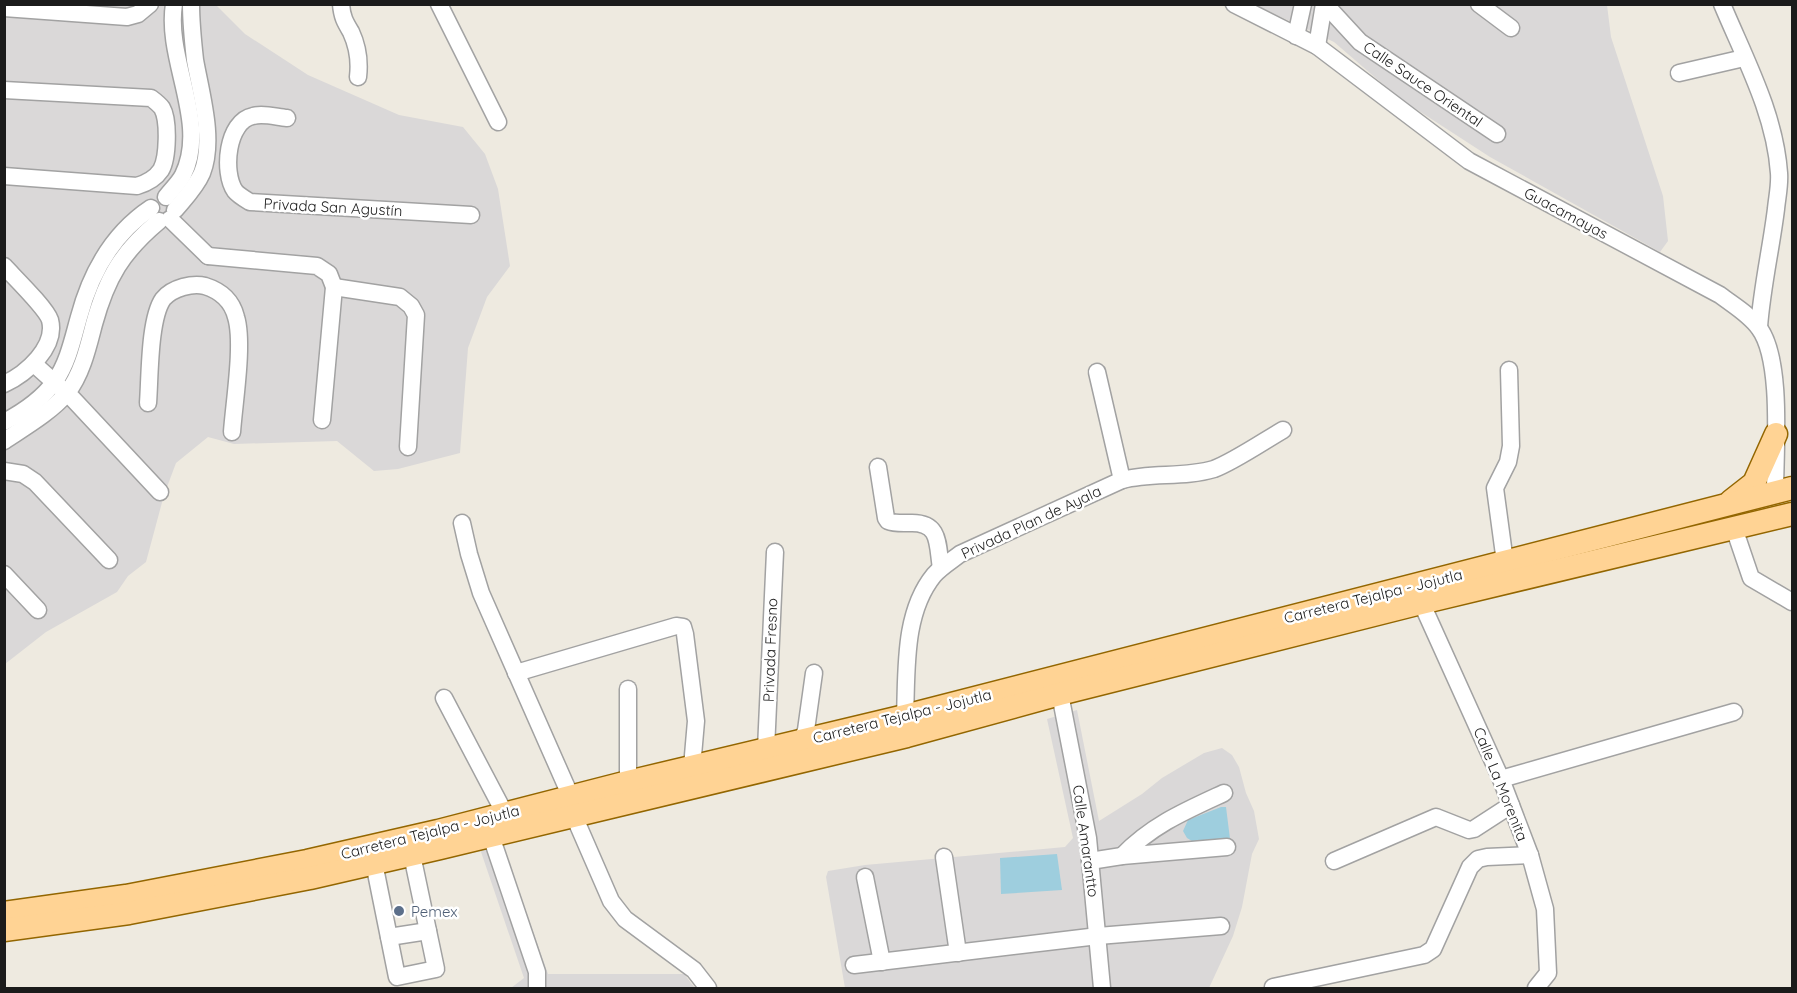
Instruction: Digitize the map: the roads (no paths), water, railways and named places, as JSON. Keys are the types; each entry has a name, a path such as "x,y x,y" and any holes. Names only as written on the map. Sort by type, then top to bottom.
{"main road":[{"path":"1725,506 1754,483 1776,434"},
{"name":"Carretera Tejalpa - Jojutla","path":"4,930 129,912 310,878 412,855 490,836 572,806 628,782 692,767 786,749 907,736 1418,594 1505,562 1784,490"},
{"name":"Carretera Tejalpa - Jojutla","path":"4,914 126,896 295,863 505,814 572,806 905,716 1418,594 1792,514"}],"street":[{"path":"4,8 127,17 138,14 150,4"},
{"path":"174,4 171,19 179,70 190,121 200,148"},
{"path":"4,441 60,388 76,376 88,348 111,275 134,243 164,211 200,148 204,110 195,56 191,4"},
{"path":"341,4 342,17 351,32 360,59 358,76"},
{"path":"439,4 498,122"},
{"name":"Guacamayas","path":"1234,4 1317,46 1469,161 1720,295 1744,313 1759,327 1768,342 1774,370 1776,434 1784,490"},
{"path":"1296,36 1303,4"},
{"path":"1317,46 1325,4"},
{"name":"Calle Sauce Oriental","path":"1325,4 1360,42 1497,134"},
{"path":"1479,4 1511,28"},
{"path":"1722,4 1765,108 1775,144 1780,175 1775,221 1762,292 1759,327"},
{"path":"1679,74 1744,58"},
{"path":"4,90 151,98 161,107 166,117 167,141 163,167 147,183 137,186 4,176"},
{"name":"Privada San Agustín","path":"286,118 253,116 241,121 233,133 228,155 230,179 235,192 250,202 471,215"},
{"path":"167,141 228,155"},
{"path":"164,211 208,256 317,266 329,274 334,287 322,420"},
{"path":"202,285 203,270 208,256"},
{"path":"4,266 49,318 51,332 46,346 34,364 4,384"},
{"path":"148,403 155,318 164,298 176,290 202,285 220,292 229,302 236,317 239,337 232,432"},
{"path":"334,287 400,297 411,306 416,315 408,447"},
{"path":"34,364 160,492"},
{"path":"1505,562 1495,488 1508,462 1511,446 1509,370"},
{"path":"1097,372 1122,480"},
{"path":"4,422 38,399 60,388"},
{"name":"Privada Plan de Ayala","path":"905,716 909,638 920,600 933,576 941,568 960,554 1122,480 1138,475 1200,472 1215,468 1283,430"},
{"name":"Privada Plan de Ayala","path":"878,467 888,521 928,525 935,532 941,568"},
{"path":"4,471 23,474 35,482 109,560"},
{"path":"462,523 481,593 611,901 626,919 694,970 708,988"},
{"path":"1734,528 1751,578 1792,602"},
{"name":"Privada Fresno","path":"774,552 786,749"},
{"path":"4,574 38,610"},
{"name":"Calle La Morenita","path":"1418,594 1502,779 1530,855 1545,909 1548,973 1536,988"},
{"path":"516,673 675,626 682,627 685,634 696,721 692,767"},
{"path":"786,749 806,730 814,673"},
{"path":"628,689 628,782"},
{"name":"Calle Amarantto","path":"1060,694 1088,838 1102,988"},
{"path":"444,698 505,814"},
{"path":"1502,779 1734,712"},
{"path":"1122,856 1139,838 1173,816 1224,793"},
{"path":"1334,861 1436,817 1469,830 1474,829 1511,805"},
{"path":"490,836 537,972 537,988"},
{"path":"1090,861 1227,847"},
{"path":"374,863 397,977 436,969 412,855"},
{"path":"1273,987 1424,955 1433,949 1470,867 1478,859 1530,855"},
{"path":"944,857 958,953"},
{"path":"865,877 882,962"},
{"path":"854,965 1098,936 1221,926"},
{"path":"389,937 428,931"}],"water":[{"path":"1226,807 1230,839 1214,841 1210,839 1197,844 1187,838 1183,831 1188,820"},
{"path":"1057,854 1062,890 1001,894 1000,858"}],"place":[{"name":"Pemex","path":"399,911"}]}
